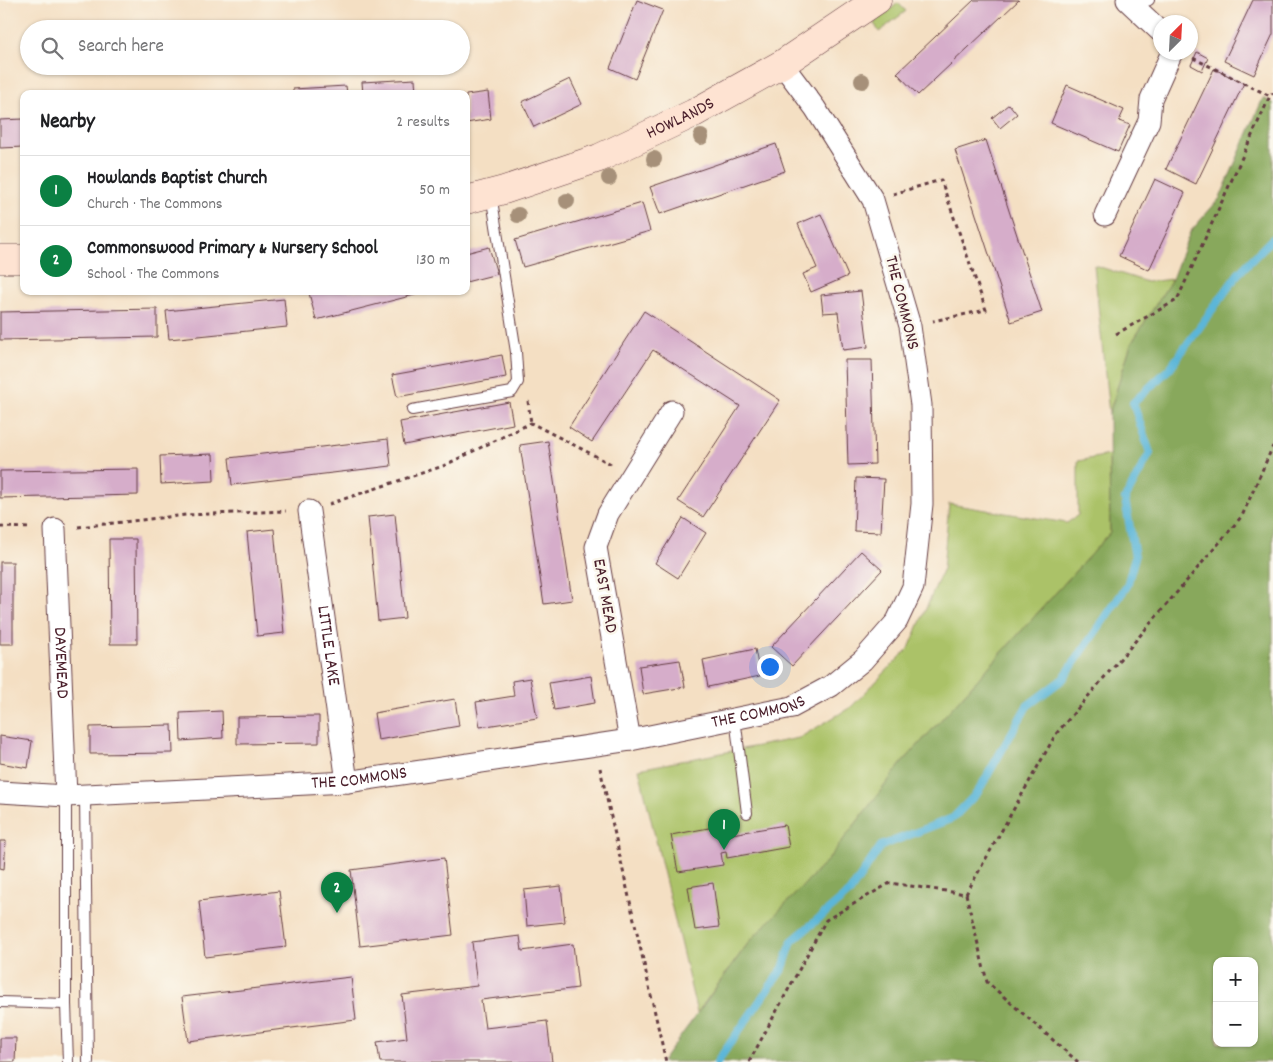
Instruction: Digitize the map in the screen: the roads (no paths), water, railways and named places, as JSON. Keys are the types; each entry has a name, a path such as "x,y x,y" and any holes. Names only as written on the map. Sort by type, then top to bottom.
{"street":[{"name":"HOWLANDS","path":"478,197 599,158 694,113 782,64 878,0"},
{"path":"1137,2 1153,22"},
{"path":"1105,215 1149,121 1151,99 1178,60"},
{"name":"THE COMMONS","path":"0,792 76,796 347,782 630,740 792,706 831,686 863,660 897,621 913,587 922,504 920,405 910,326 872,200 815,108 782,64"},
{"path":"0,259 20,259"},
{"name":"EAST MEAD","path":"630,740 596,548 608,514 672,411"},
{"name":"LITTLE LAKE","path":"309,511 347,782"},
{"name":"DAYEMEAD","path":"55,530 76,796"}],"lane":[{"path":"412,410 512,392 518,382 516,352 478,197"},
{"path":"735,718 747,813"},
{"path":"68,1062 66,1004 76,796"},
{"path":"76,796 88,1062"},
{"path":"0,1002 66,1004"}],"waterway":[{"path":"717,1062 783,968 792,941 850,892 881,846 953,818 978,792 1027,706 1063,679 1127,586 1135,557 1125,499 1150,453 1133,403 1170,368 1238,274 1273,238"}],"place":[{"name":"Howlands Baptist Church","path":"724,850"},
{"name":"Commonswood Primary & Nursery School","path":"337,913"}]}
